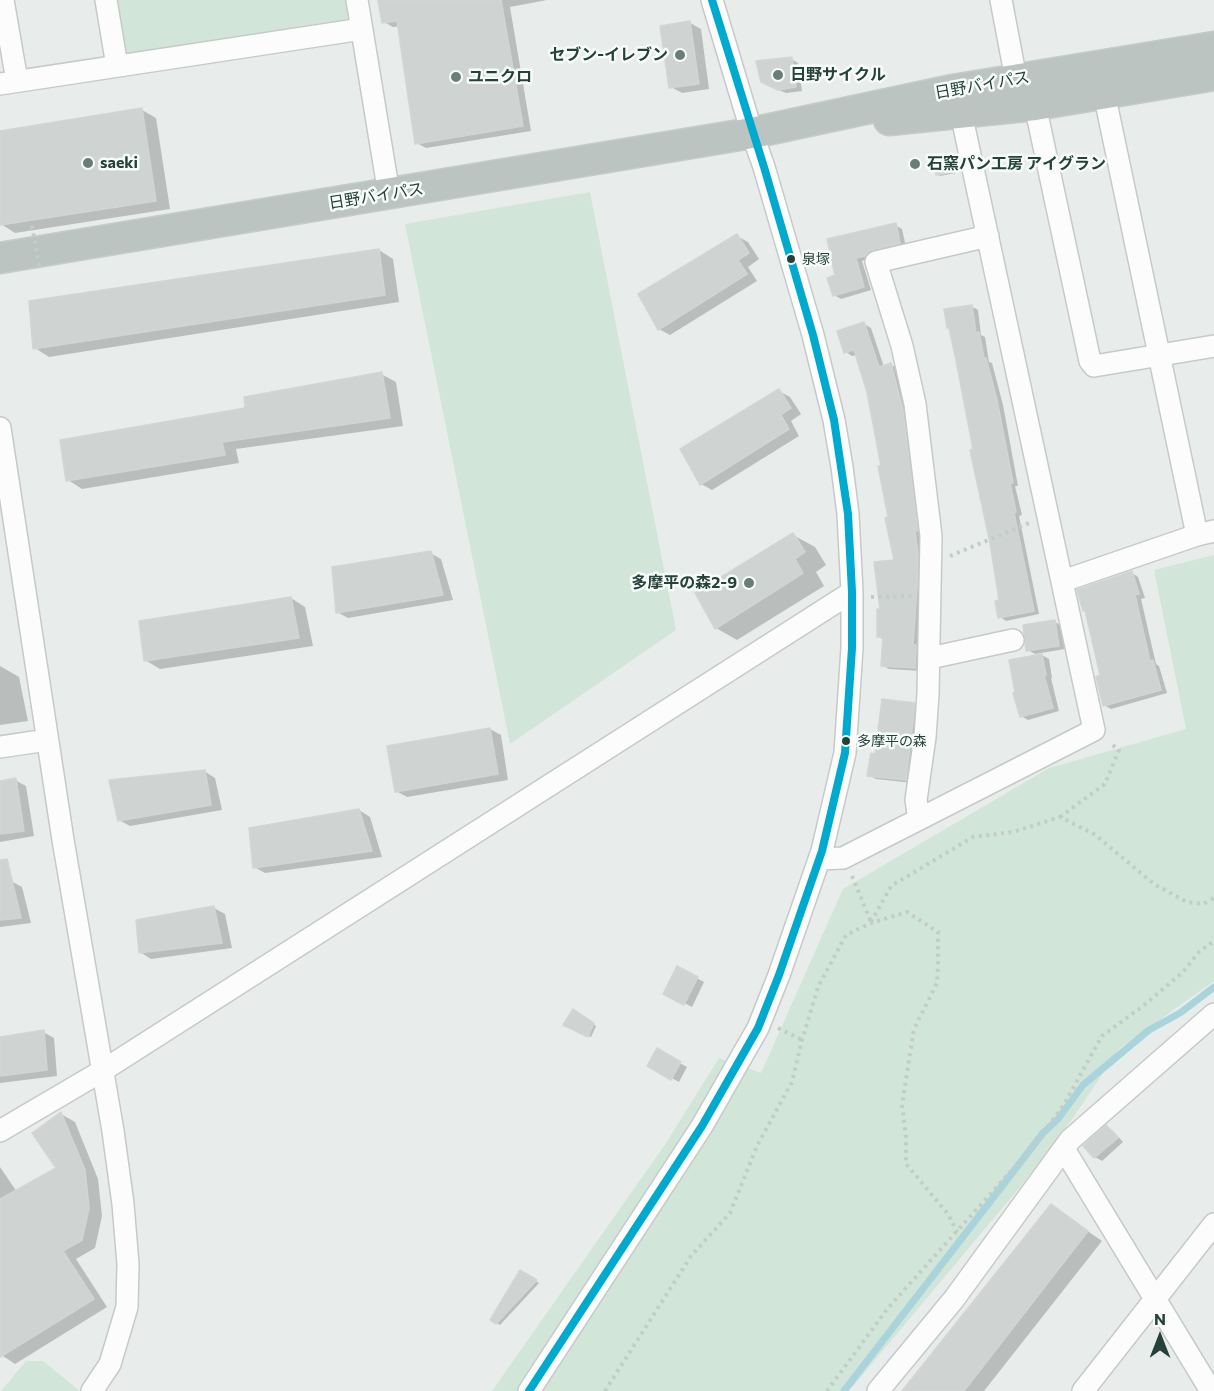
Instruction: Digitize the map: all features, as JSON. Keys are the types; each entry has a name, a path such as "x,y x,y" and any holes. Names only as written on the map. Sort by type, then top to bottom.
{"highway":[{"name":"日野バイパス","path":"0,258 752,133 953,90 1214,47"},
{"name":"日野バイパス","path":"752,133 1035,105 1214,75"}],"street":[{"path":"3,0 8,82 362,29"},
{"path":"106,0 117,66"},
{"path":"357,0 389,194"},
{"path":"529,1391 702,1126 758,1028 819,859 845,753 852,648 860,594 834,420 813,335 712,0"},
{"path":"1002,0 1016,79"},
{"path":"1063,581 1205,533 1160,354 1104,93"},
{"path":"1035,105 1090,361 1094,366 1214,346"},
{"path":"819,859 843,858 1094,730 961,113"},
{"path":"920,819 916,800 925,737 930,658 931,536 915,404 902,346 876,262 988,236"},
{"path":"0,428 6,507 47,740 123,1204 128,1264 127,1307 110,1364 92,1391"},
{"path":"0,1131 102,1071 860,594"},
{"path":"930,658 1013,640"},
{"path":"0,747 47,740"},
{"path":"878,1391 954,1299 1070,1140 1214,1014"},
{"path":"1064,1149 1211,1391"},
{"path":"1083,1391 1214,1224"}],"path":[{"path":"32,226 40,270"},
{"path":"931,566 1048,515"},
{"path":"860,594 930,595"},
{"path":"871,922 891,886 973,837 1013,832 1060,817 1105,784 1119,750 1094,730"},
{"path":"1060,817 1094,834 1154,884 1187,902 1203,904 1214,898"},
{"path":"843,858 860,891 871,922"},
{"path":"605,1391 691,1256 730,1213 757,1146 792,1082 818,987 846,935 871,922 907,912 938,932 937,983 914,1029 902,1105 906,1137 906,1164 948,1214 957,1232"},
{"path":"827,1391 888,1308 1037,1142 1063,1107 1102,1036 1143,1006 1183,972 1199,952 1214,941"}],"green space":[{"path":"106,0 357,0 362,29 117,66"},
{"path":"590,192 676,630 510,744 405,224"},
{"path":"1214,555 1214,981 1119,1049 1073,1118 1020,1187 849,1391 492,1391 666,1143 719,1058 761,1073 843,889 1049,768 1186,729 1154,570"},
{"path":"26,1361 43,1361 80,1391 1,1391"}],"building":[{"path":"378,0 501,0 523,126 415,144 397,21 382,23"},
{"name":"セブン-イレブン","path":"690,21 699,84 669,88 660,26"},
{"path":"792,57 796,87 778,90 761,82 756,61"},
{"path":"142,108 156,201 0,225 0,131"},
{"path":"951,154 954,172 936,175 933,156"},
{"path":"896,223 900,243 873,250 865,256 856,258 864,287 833,296 827,278 835,275 827,239"},
{"path":"737,234 749,253 738,260 747,274 658,330 638,294"},
{"path":"379,249 385,295 33,349 29,301"},
{"path":"972,305 976,333 979,332 984,358 986,358 997,400 1013,483 1010,483 1016,512 1014,513 1034,611 998,618 995,601 999,600 990,543 970,450 973,449 955,355 944,309"},
{"path":"864,322 879,367 891,363 903,411 918,531 915,531 918,555 913,645 916,645 915,668 881,666 883,637 877,637 877,609 880,609 874,562 894,560 885,518 888,517 878,466 881,466 867,392 854,350 844,353 837,331"},
{"path":"382,372 390,418 222,442 225,455 66,481 60,440 245,408 244,397"},
{"path":"779,389 791,408 781,415 789,429 700,485 680,449"},
{"name":"多摩平の森2-9","path":"793,533 805,552 795,559 803,573 715,629 695,593"},
{"path":"431,551 443,595 336,613 332,567"},
{"path":"1132,571 1139,594 1135,595 1150,661 1153,660 1161,690 1103,706 1096,677 1100,675 1085,610 1083,611 1077,590"},
{"path":"291,597 299,638 144,661 139,621"},
{"path":"1055,620 1059,646 1026,651 1023,625"},
{"path":"1042,654 1046,675 1044,675 1053,708 1020,717 1013,693 1015,692 1009,660"},
{"path":"882,699 915,703 906,780 867,776 871,753 875,754"},
{"path":"490,728 498,774 395,792 387,746"},
{"path":"205,770 211,805 118,821 109,780"},
{"path":"16,778 24,831 0,834 0,781"},
{"path":"359,809 372,851 253,868 249,828"},
{"path":"7,859 21,918 0,920 0,860"},
{"path":"214,906 222,943 139,953 136,920"},
{"path":"677,966 698,977 684,1005 663,994"},
{"path":"573,1009 594,1023 588,1037 563,1025"},
{"path":"44,1030 47,1070 0,1076 0,1037"},
{"path":"657,1048 681,1062 671,1080 647,1066"},
{"path":"61,1112 85,1170 89,1208 82,1240 63,1251 94,1299 0,1357 0,1199 56,1168 32,1133"},
{"path":"1106,1125 1118,1138 1094,1158 1083,1146"},
{"path":"1051,1204 1088,1231 964,1391 902,1391"},
{"path":"520,1270 537,1280 496,1324 490,1320"}],"waterway":[{"path":"844,1391 1043,1133 1058,1119 1083,1085 1149,1030 1180,1013 1214,987"}],"transit line":[{"path":"529,1391 702,1126 758,1028 822,851 845,753 852,648 852,592 848,514 834,420 813,335 712,0"}],"place":[{"name":"セブン-イレブン","path":"680,55"},
{"name":"日野サイクル","path":"778,75"},
{"name":"ユニクロ","path":"456,77"},
{"name":"saeki","path":"88,163"},
{"name":"石窯パン工房 アイグラン","path":"915,164"},
{"name":"泉塚","path":"791,259"},
{"name":"多摩平の森2-9","path":"749,583"},
{"name":"多摩平の森","path":"846,741"}]}
